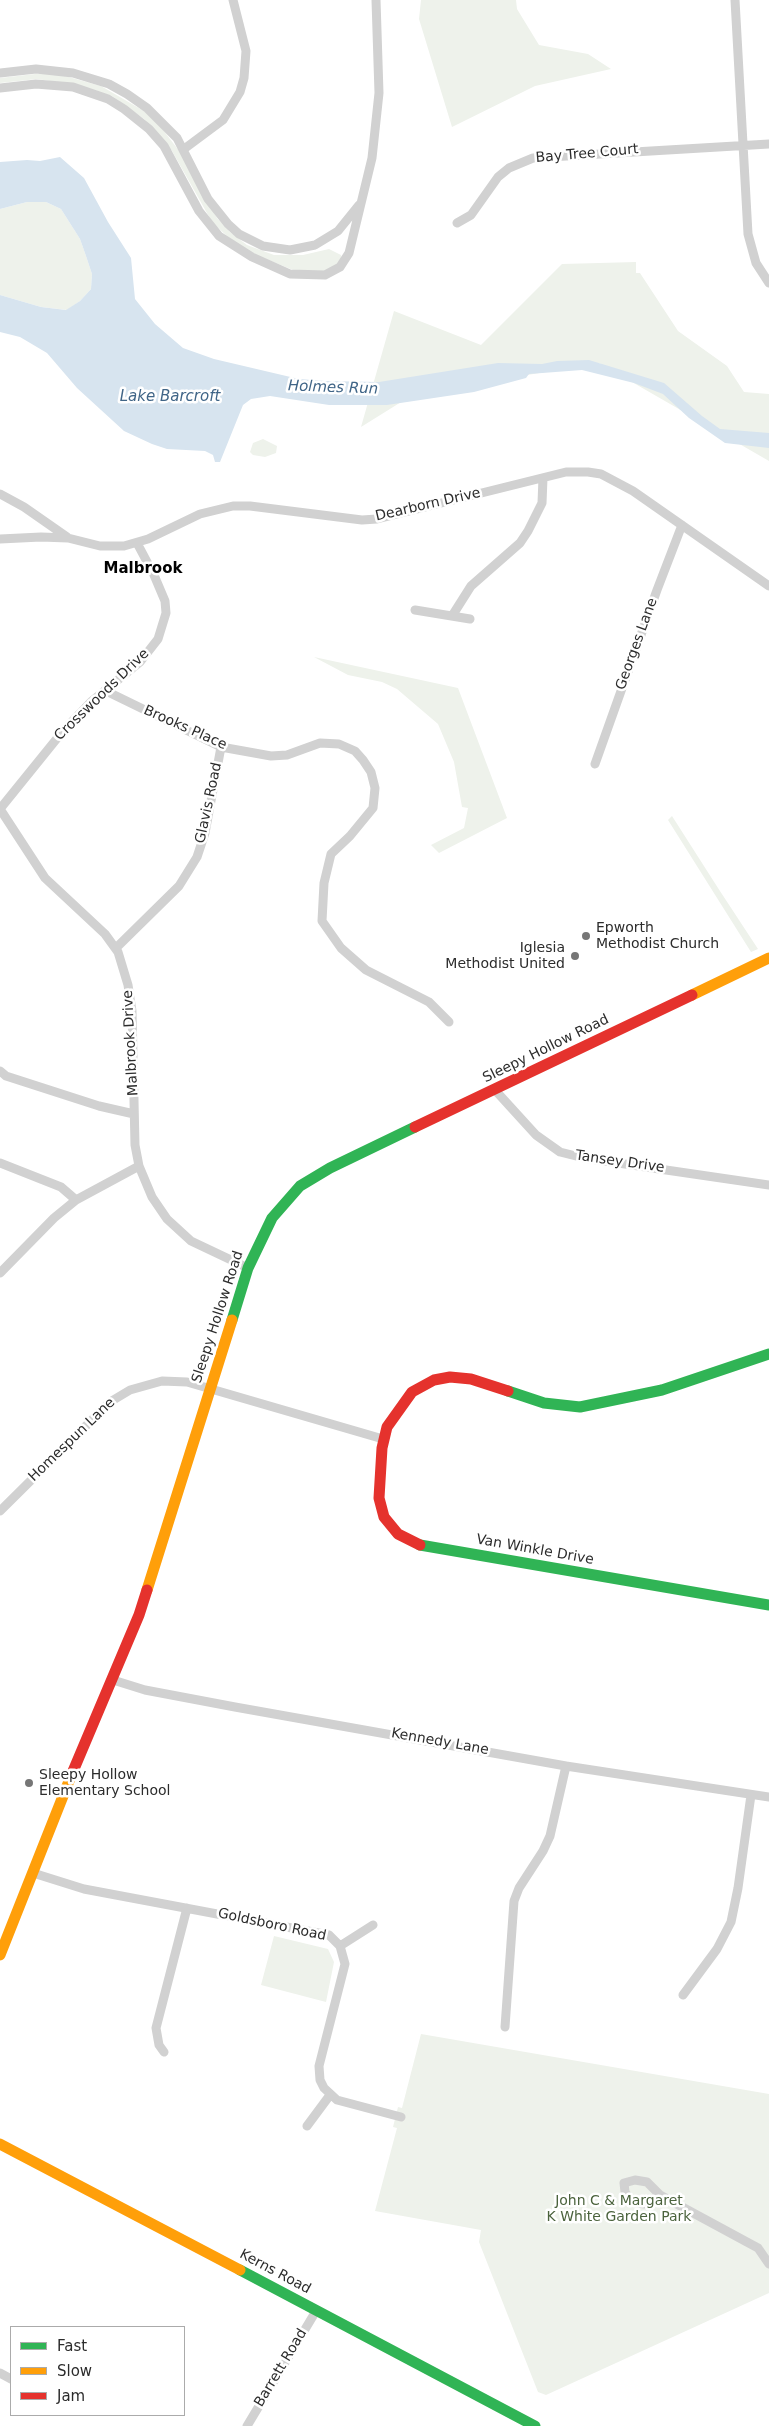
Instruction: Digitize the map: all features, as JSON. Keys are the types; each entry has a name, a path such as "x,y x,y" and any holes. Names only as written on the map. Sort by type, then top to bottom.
{"street":[{"path":"184,149 223,120 240,92 244,78 246,51 233,0"},
{"path":"0,88 36,84 73,87 108,99 124,108 144,124 164,146 199,211 219,236 252,257 290,274 325,275 340,267 349,253 372,158 379,100 380,59 376,0"},
{"path":"736,0 750,242 756,263 769,283"},
{"path":"0,73 36,69 73,72 109,84 147,108 166,126 184,149 218,213 239,234 262,246 290,250 315,245 338,231 348,222 361,200"},
{"name":"Bay Tree Court","path":"457,223 471,215 498,177 509,168 533,158 769,144"},
{"name":"Dearborn Drive","path":"0,539 68,538 114,547 137,543 185,520 216,509 250,506 347,520 377,519 576,471 601,474 633,491 769,586"},
{"path":"452,616 472,586 520,543 528,531 542,503 543,478"},
{"path":"0,494 24,507 68,538"},
{"name":"Georges Lane","path":"595,764 656,590 682,525"},
{"name":"Crosswoods Drive","path":"0,809 63,731 83,710 140,662 151,649 160,633 166,613 161,590 137,543"},
{"path":"415,610 470,619"},
{"name":"Brooks Place","path":"106,691 221,746 271,756 287,755 320,743 339,744 355,751 372,772 375,788 373,808 350,836 331,854 324,882 322,921 341,948 366,970 429,1002 449,1022"},
{"name":"Glavis Road","path":"116,948 179,886 196,857 205,833 221,746"},
{"name":"Malbrook Drive","path":"0,809 45,878 104,934 116,948 126,980 132,1011 134,1114 138,1166 152,1197 178,1231 200,1246 248,1268"},
{"name":"Sleepy Hollow Road","path":"0,1955 89,1732 113,1680 139,1615 248,1268 272,1218 300,1186 330,1168 769,958"},
{"path":"0,1070 6,1076 99,1106 134,1114"},
{"name":"Tansey Drive","path":"496,1090 536,1135 560,1152 584,1158 769,1185"},
{"path":"0,1163 61,1187 76,1200"},
{"path":"0,1273 54,1218 76,1200 138,1166"},
{"name":"Van Winkle Drive","path":"769,1354 662,1390 580,1406 544,1403 470,1379 442,1378 412,1392 390,1421 383,1439 379,1483 380,1507 390,1526 408,1540 440,1549 769,1605"},
{"name":"Homespun Lane","path":"0,1510 100,1411 122,1394 145,1384 162,1381 187,1382 211,1389"},
{"path":"211,1389 383,1439"},
{"name":"Kennedy Lane","path":"113,1680 145,1690 235,1707 566,1766 769,1797"},
{"path":"505,2028 514,1901 519,1888 543,1851 550,1836 566,1766"},
{"path":"683,1996 718,1950 731,1922 738,1888 751,1795"},
{"name":"Goldsboro Road","path":"33,1873 84,1889 329,1935 340,1946 345,1964 319,2072 324,2088 330,2095"},
{"path":"164,2052 159,2046 156,2028 187,1908"},
{"path":"340,1946 373,1925"},
{"path":"307,2126 330,2095 337,2100 401,2117"},
{"name":"Kerns Road","path":"0,2144 535,2426"},
{"path":"660,2195 758,2248 769,2264"},
{"name":"Barrett Road","path":"247,2426 316,2310"}],"green space":[{"path":"421,0 516,0 517,9 539,45 588,54 611,69 535,86 452,127 419,19"},
{"path":"35,74 58,74 101,86 144,111 160,126 180,152 217,218 230,232 247,245 274,255 303,255 329,249 341,255 342,261 327,272 293,270 256,255 230,239 212,222 172,151 144,119 112,96 82,86 37,79 0,83 0,78"},
{"path":"27,202 46,202 61,209 80,239 92,274 91,289 80,301 67,310 41,307 0,295 0,209"},
{"path":"636,262 636,273 640,273 678,331 727,366 744,392 769,394 769,461 599,363 414,394 361,427 394,311 481,345 562,264"},
{"path":"263,439 277,446 276,453 265,457 253,455 250,452 253,443"},
{"path":"314,657 458,688 507,818 439,853 431,845 464,828 468,808 462,807 454,762 438,724 397,689 382,682 348,675"},
{"path":"672,816 758,949 751,952 668,820"},
{"path":"274,1936 328,1949 334,1962 326,2002 261,1985"},
{"name":"John C & Margaret K White Garden Park","path":"421,2034 769,2094 769,2293 546,2395 538,2392 479,2242 481,2230 375,2211 397,2128 393,2127 398,2107 402,2108"}],"water":[{"name":"Lake Barcroft","path":"60,157 84,178 108,222 131,258 135,299 155,324 183,348 214,359 299,379 325,381 379,382 498,363 542,364 557,361 589,360 664,383 720,429 769,433 769,448 725,443 689,418 663,394 634,383 582,370 529,374 526,378 474,392 387,405 329,405 270,396 251,399 243,405 220,462 215,462 213,455 205,451 167,449 152,444 124,431 77,388 47,353 20,337 0,332 0,295 41,307 66,310 80,301 91,289 92,274 80,239 61,209 46,202 27,202 0,209 0,162 40,161"}],"traffic: fast":[{"path":"232,1320 248,1268 272,1218 300,1186 330,1168 415,1127"},
{"path":"508,1391 544,1403 580,1407 662,1390 769,1354"},
{"path":"420,1545 769,1605"},
{"path":"240,2270 535,2426"}],"traffic: slow":[{"path":"692,995 769,958"},
{"path":"147,1590 232,1320"},
{"path":"0,1955 71,1776"},
{"path":"0,2144 240,2270"}],"traffic: jam":[{"path":"415,1127 692,995"},
{"path":"420,1545 398,1534 384,1517 379,1498 382,1448 387,1427 412,1392 434,1380 450,1377 471,1379 508,1391"},
{"path":"71,1776 139,1615 147,1590"}],"place":[{"name":"Epworth Methodist Church","path":"586,936"},
{"name":"Iglesia Methodist United","path":"575,956"},
{"name":"Sleepy Hollow Elementary School","path":"29,1783"}],"district":[{"name":"Malbrook","path":"143,569"}],"water label":[{"name":"Holmes Run","path":"333,388"}]}
